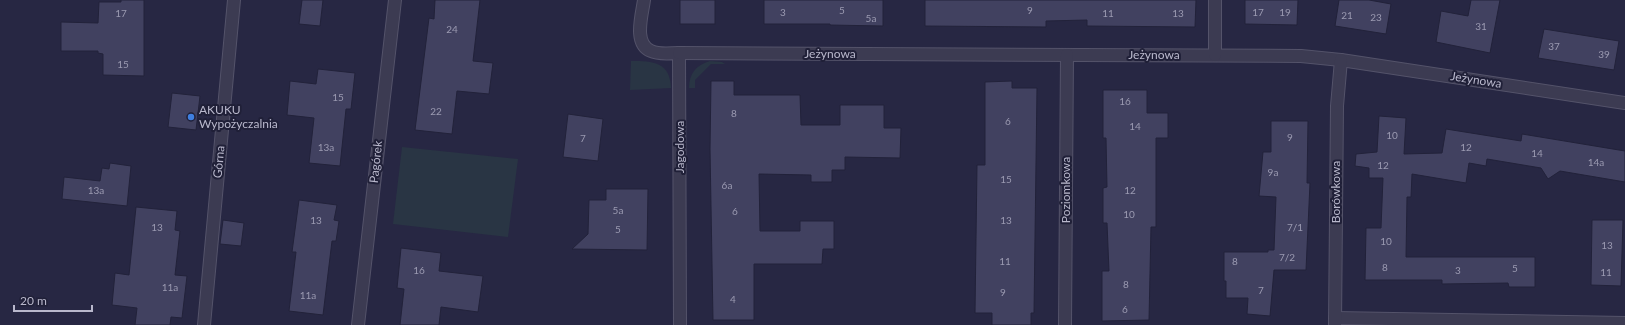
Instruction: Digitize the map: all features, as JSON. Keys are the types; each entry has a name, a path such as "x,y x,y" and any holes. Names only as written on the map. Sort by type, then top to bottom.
{"street":[{"name":"Górna","path":"204,325 234,0"},
{"name":"Pagórek","path":"358,325 395,0"},
{"path":"644,0 640,38 643,45 652,52 679,54"},
{"path":"1215,0 1215,55"},
{"name":"Jeżynowa","path":"679,54 1301,56 1341,60 1625,103"},
{"name":"Jagodowa","path":"679,54 680,325"},
{"name":"Poziomkowa","path":"1065,325 1067,55"},
{"name":"Borówkowa","path":"1335,321 1337,106 1341,60"},
{"path":"1335,321 1625,323"}],"shaded area":[{"path":"631,61 653,63 664,68 670,79 671,88 630,90"},
{"path":"710,61 722,62 725,64 711,64 695,80 695,88 689,88 690,78 694,71 701,65"},
{"path":"402,147 518,159 508,237 393,224"}],"building":[{"path":"121,0 144,0 144,76 103,75 103,54 98,53 98,51 61,51 61,22 98,23 99,2 121,2"},
{"path":"302,0 323,0 320,26 299,24"},
{"path":"435,0 480,0 473,61 493,63 489,94 457,91 452,134 415,130 429,18 434,19"},
{"path":"680,0 715,0 715,24 680,24"},
{"path":"764,0 883,0 883,26 764,24"},
{"path":"925,0 1196,0 1195,27 1087,26 1087,20 1046,21 1046,27 925,26"},
{"path":"1245,0 1298,0 1297,25 1245,24"},
{"path":"1339,0 1369,0 1391,4 1386,34 1335,26"},
{"path":"1471,0 1500,0 1490,53 1436,42 1441,11 1468,16"},
{"path":"1544,29 1619,41 1614,70 1538,58"},
{"path":"318,69 355,73 351,109 346,109 340,166 309,163 314,118 287,115 290,81 316,84"},
{"path":"711,81 734,81 734,95 800,95 801,125 840,125 840,105 884,105 884,128 901,128 900,158 845,157 845,170 832,170 832,182 811,182 811,175 759,174 760,231 800,231 800,221 834,221 834,249 823,249 822,264 754,264 754,320 713,320 710,149"},
{"path":"1012,81 1012,88 1037,88 1034,313 1031,313 1031,325 992,325 992,313 975,313 977,165 985,165 985,82"},
{"path":"1103,90 1147,90 1147,113 1168,113 1168,138 1156,138 1156,227 1151,227 1149,320 1102,321 1102,271 1109,271 1107,223 1103,223 1103,188 1107,187 1106,138 1103,138"},
{"path":"172,93 200,96 196,130 168,127"},
{"path":"568,114 603,119 598,161 563,157"},
{"path":"1379,116 1406,118 1404,154 1442,153 1446,129 1521,141 1522,134 1625,151 1625,182 1560,171 1548,179 1541,168 1487,159 1486,166 1469,163 1466,183 1412,174 1411,197 1407,197 1406,257 1535,257 1535,287 1509,287 1508,283 1442,284 1442,280 1365,280 1366,228 1381,228 1383,178 1369,178 1369,168 1355,166 1356,154 1377,152"},
{"path":"1271,121 1308,121 1307,183 1310,183 1306,270 1274,270 1270,316 1247,314 1248,298 1226,298 1226,281 1224,281 1224,252 1268,252 1268,250 1274,250 1276,197 1259,196 1263,152 1271,152"},
{"path":"110,163 131,166 127,206 62,199 64,177 100,181 102,168 109,169"},
{"path":"606,189 648,189 647,250 572,249 588,234 589,200 606,200"},
{"path":"299,200 337,205 334,220 339,221 336,241 332,241 323,315 289,311 296,252 292,252"},
{"path":"136,207 177,211 175,230 180,231 175,275 187,276 182,318 171,317 170,325 135,325 137,308 112,305 115,273 129,275"},
{"path":"223,220 244,223 241,246 220,244"},
{"path":"1592,220 1623,220 1621,286 1591,285"},
{"path":"401,248 441,253 439,271 483,276 478,312 441,307 439,325 400,325 404,289 397,288"}],"place":[{"name":"AKUKU Wypożyczalnia","path":"191,117"}]}
